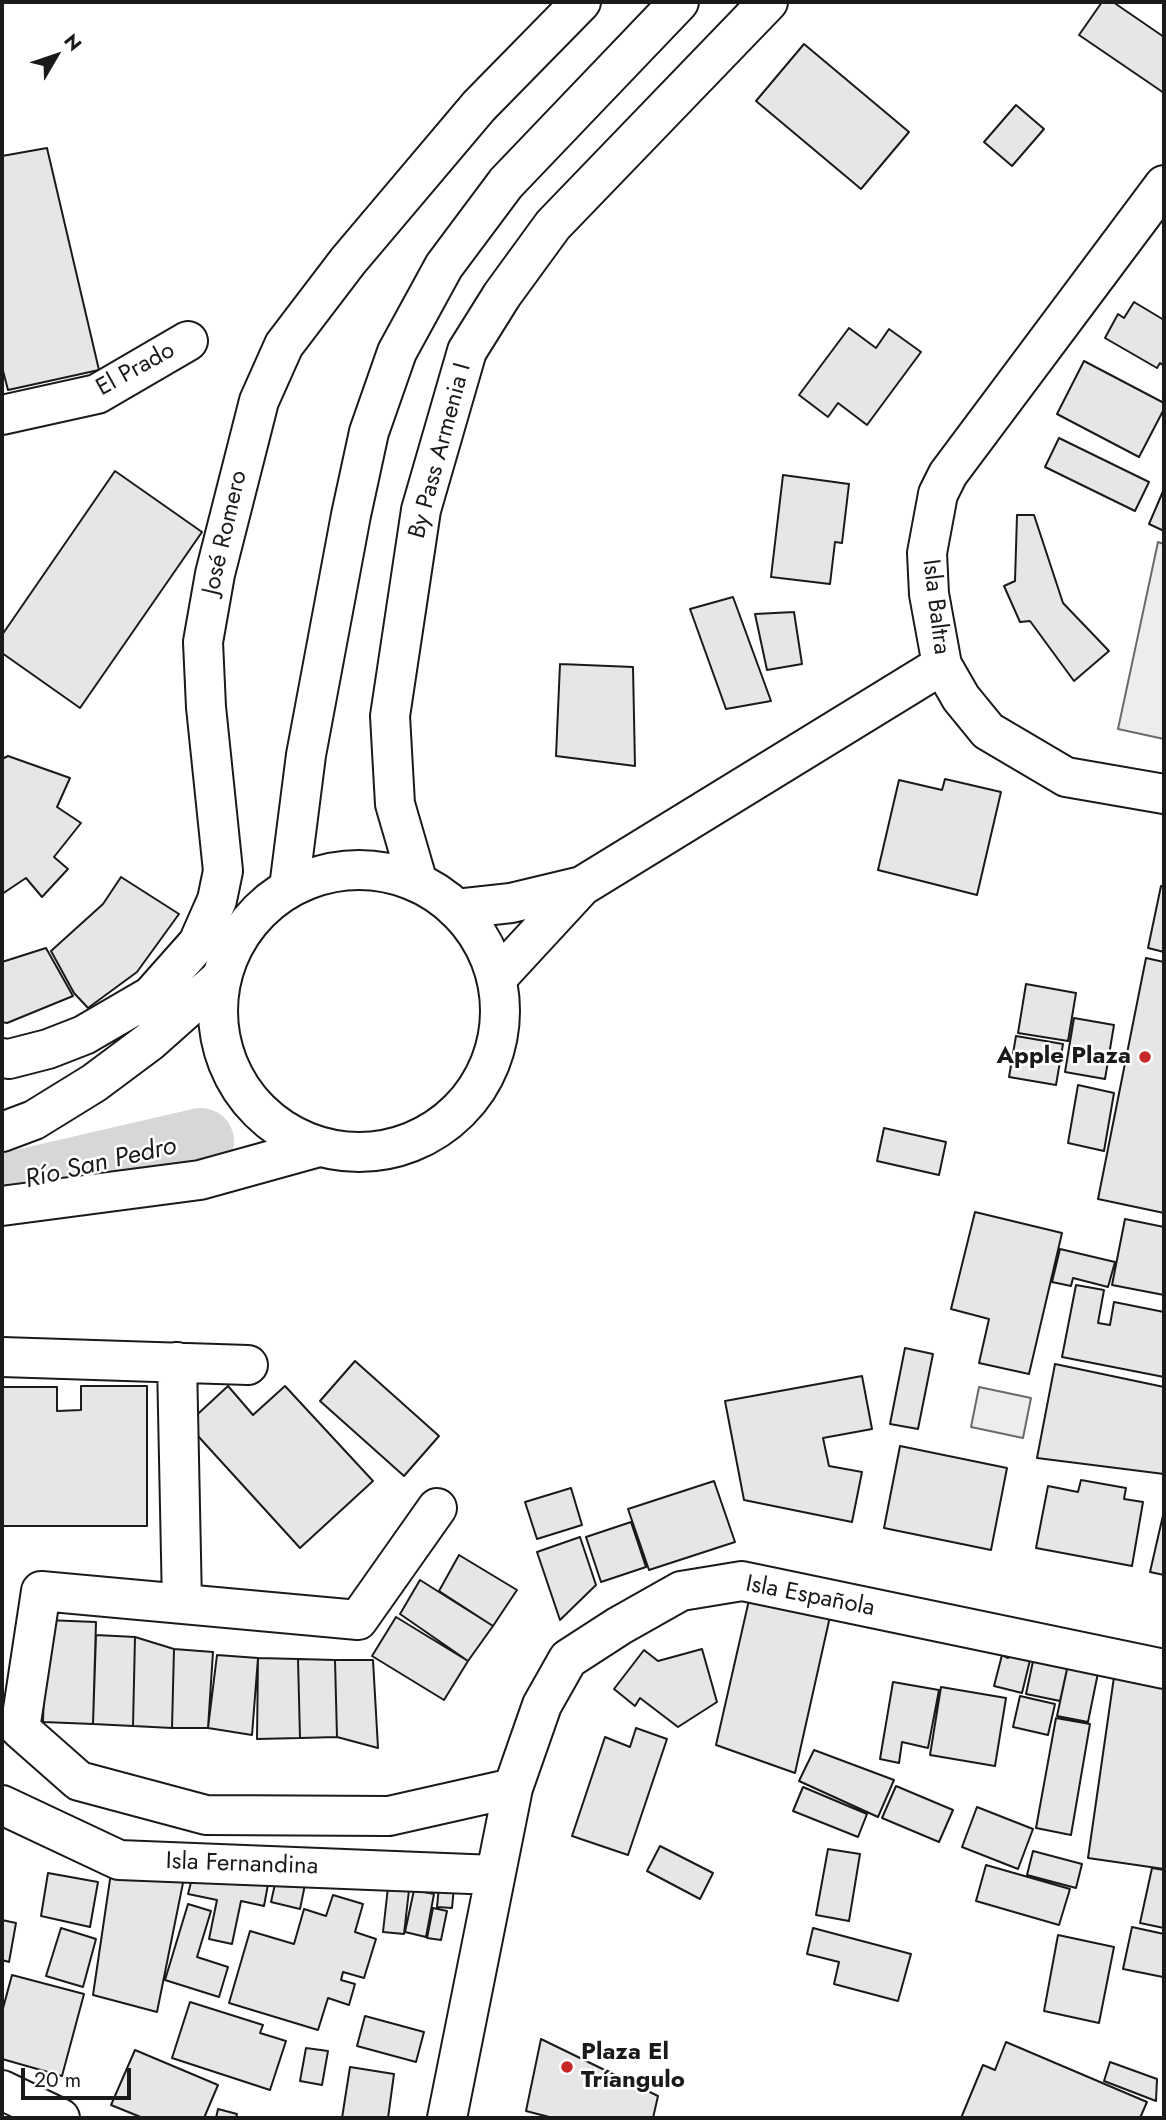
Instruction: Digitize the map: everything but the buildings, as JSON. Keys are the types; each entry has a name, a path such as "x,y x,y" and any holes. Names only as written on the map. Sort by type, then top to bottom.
{"street":[{"name":"José Romero","path":"2,1058 9,1059 48,1049 96,1028 151,996 198,943 218,900 223,871 206,708 203,642 215,574 259,401 284,345 348,261 479,106 581,2"},
{"path":"289,887 306,755 351,515 369,432 397,352 444,266 506,183 680,2"},
{"name":"By Pass Armenia I","path":"418,883 396,804 390,716 421,510 467,351 502,295 553,225 768,2"},
{"name":"Isla Baltra","path":"1164,185 948,474 938,494 927,553 929,594 942,665 961,698 988,731 1066,777 1164,794"},
{"name":"El Prado","path":"2,415 97,394 188,341"},
{"path":"497,978 582,886 942,665"},
{"path":"366,870 418,883 456,909 481,940 497,978 501,1020 492,1062 472,1099 441,1128 403,1147 361,1154 318,1147 280,1129 248,1100 227,1062 218,1020 221,978 231,951 246,926 266,904 289,887 340,871 366,870"},
{"path":"456,909 511,903 582,886"},
{"path":"2,1132 34,1121 94,1083 149,1042 221,978"},
{"path":"6,1205 200,1180 318,1147"},
{"path":"2,1357 248,1364"},
{"path":"177,1362 182,1604"},
{"path":"438,1508 358,1620 41,1591 20,1729 79,1781 206,1815 389,1816 513,1788"},
{"name":"Isla Española","path":"447,2118 513,1788 542,1705 568,1659 681,1591 743,1581 1164,1669"},
{"name":"Isla Fernandina","path":"2,1805 119,1860 495,1875"},
{"path":"2,2090 60,2118"}],"shaded area":[{"path":"1158,542 1164,544 1164,739 1118,729"},
{"path":"979,1387 1031,1398 1023,1438 971,1427"}],"waterway":[{"name":"Río San Pedro","path":"2,1187 201,1141"}],"place":[{"name":"Apple Plaza","path":"1145,1057"},
{"name":"Plaza El Tríangulo","path":"567,2067"}]}
